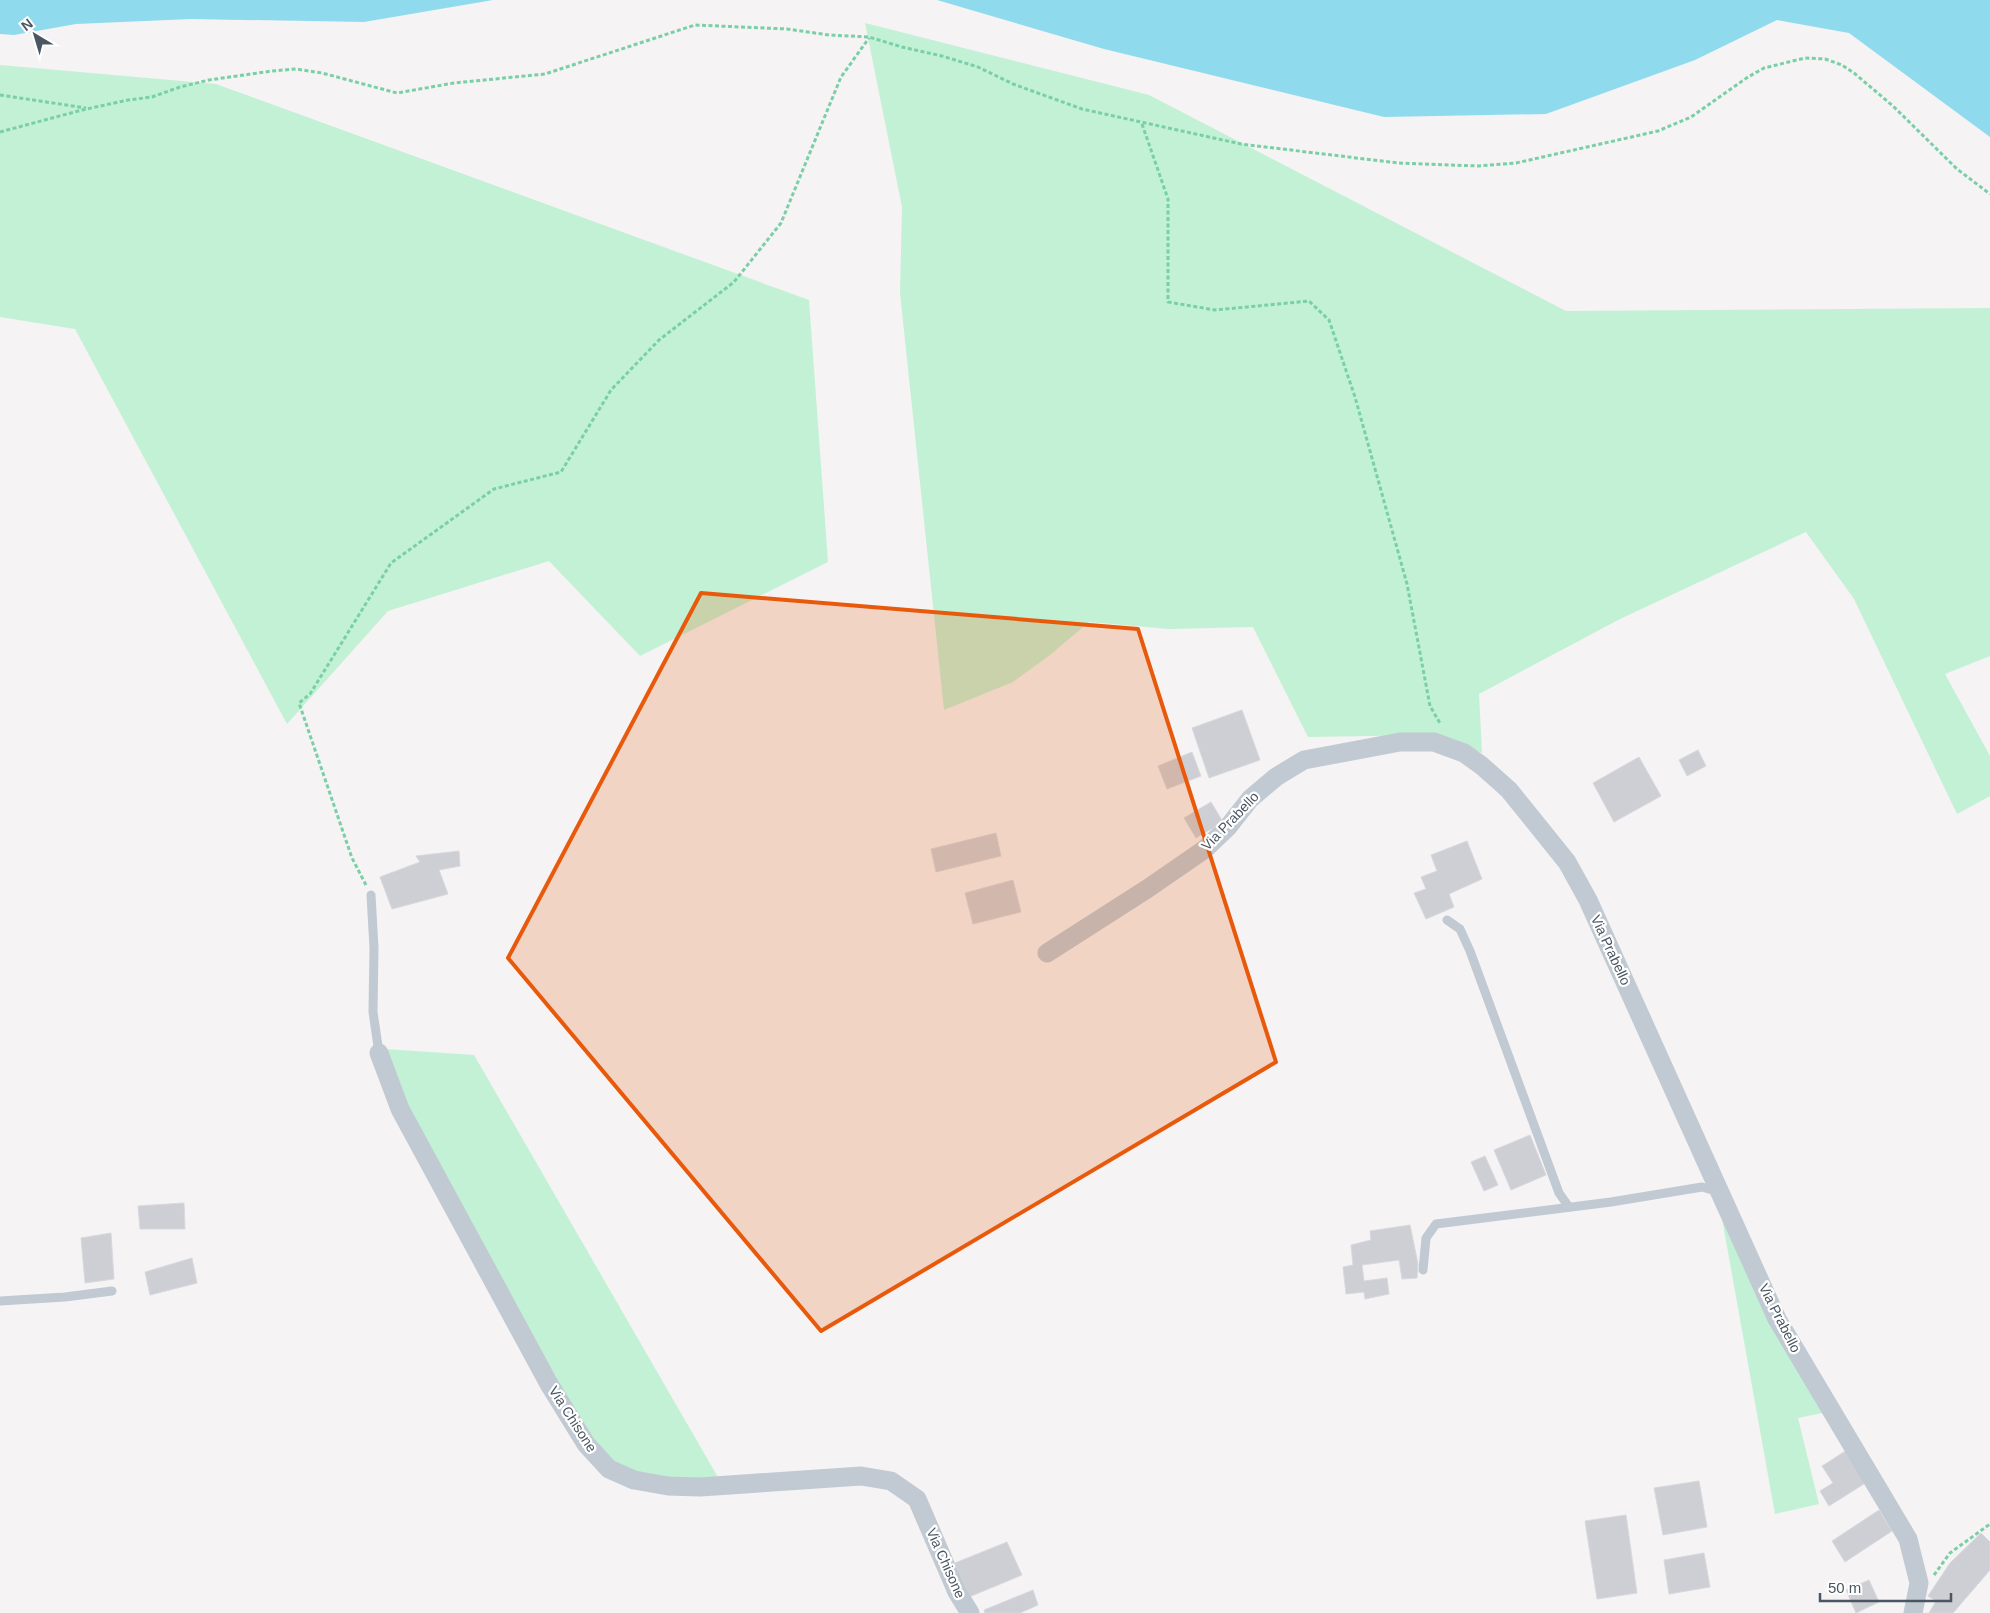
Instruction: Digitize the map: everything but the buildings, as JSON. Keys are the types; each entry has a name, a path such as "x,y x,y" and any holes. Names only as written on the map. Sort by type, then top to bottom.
{"street":[{"name":"Via Prabello","path":"1047,953 1147,889 1205,849 1228,827 1250,799 1276,777 1304,760 1400,742 1434,742 1464,753 1508,790 1567,862 1588,900 1722,1193 1777,1319 1908,1538 1919,1583 1913,1613"},
{"name":"Via Chisone","path":"378,1053 400,1109 549,1384 586,1444 609,1469 634,1480 668,1486 700,1487 861,1476 891,1481 917,1499 957,1592 970,1613"}],"lane":[{"path":"371,895 374,948 373,1012 378,1053"},
{"path":"1447,920 1460,929 1470,951 1558,1192 1569,1207"},
{"path":"1423,1270 1426,1238 1436,1224 1702,1187 1722,1193"},
{"path":"0,1301 65,1297 112,1291"}],"path":[{"path":"0,132 89,108 128,100 152,98 180,87 209,80 272,71 296,69 322,73 396,93 454,83 545,74 695,25 787,29 829,35 870,37 978,67 1014,84 1082,110 1261,147 1398,163 1478,166 1516,163 1658,131 1691,117 1764,68 1805,58 1825,59 1842,65 1854,73 1893,106 1957,169 1990,194"},
{"path":"371,895 352,858 299,703 310,694 391,563 494,489 561,472 611,390 659,340 734,282 782,223 841,77 870,37"},
{"path":"0,95 89,108"},
{"path":"1142,123 1168,199 1168,302 1215,310 1309,301 1329,320 1355,397 1407,584 1430,706 1445,731"},
{"path":"1932,1578 1950,1553 1990,1524"}],"highlighted area":[{"path":"701,593 1138,629 1276,1062 821,1331 508,958"}],"green space":[{"path":"865,23 1149,95 1566,311 1990,308 1990,656 1945,674 1990,756 1990,796 1957,814 1854,599 1806,532 1620,619 1479,694 1482,753 1435,735 1308,737 1253,627 1169,629 1089,622 1050,655 1013,682 944,710 900,293 902,207"},
{"path":"0,65 216,84 809,300 828,562 640,656 549,561 388,611 287,724 75,329 0,317"},
{"path":"385,1049 474,1055 719,1479 642,1478 614,1465 591,1444 406,1108"},
{"path":"1719,1202 1827,1412 1798,1418 1819,1504 1775,1514"}],"water":[{"path":"0,0 493,0 364,22 191,19 76,24 14,35 0,34"},
{"path":"937,0 1990,0 1990,137 1849,33 1777,20 1695,60 1546,114 1384,117 1104,49"}]}
